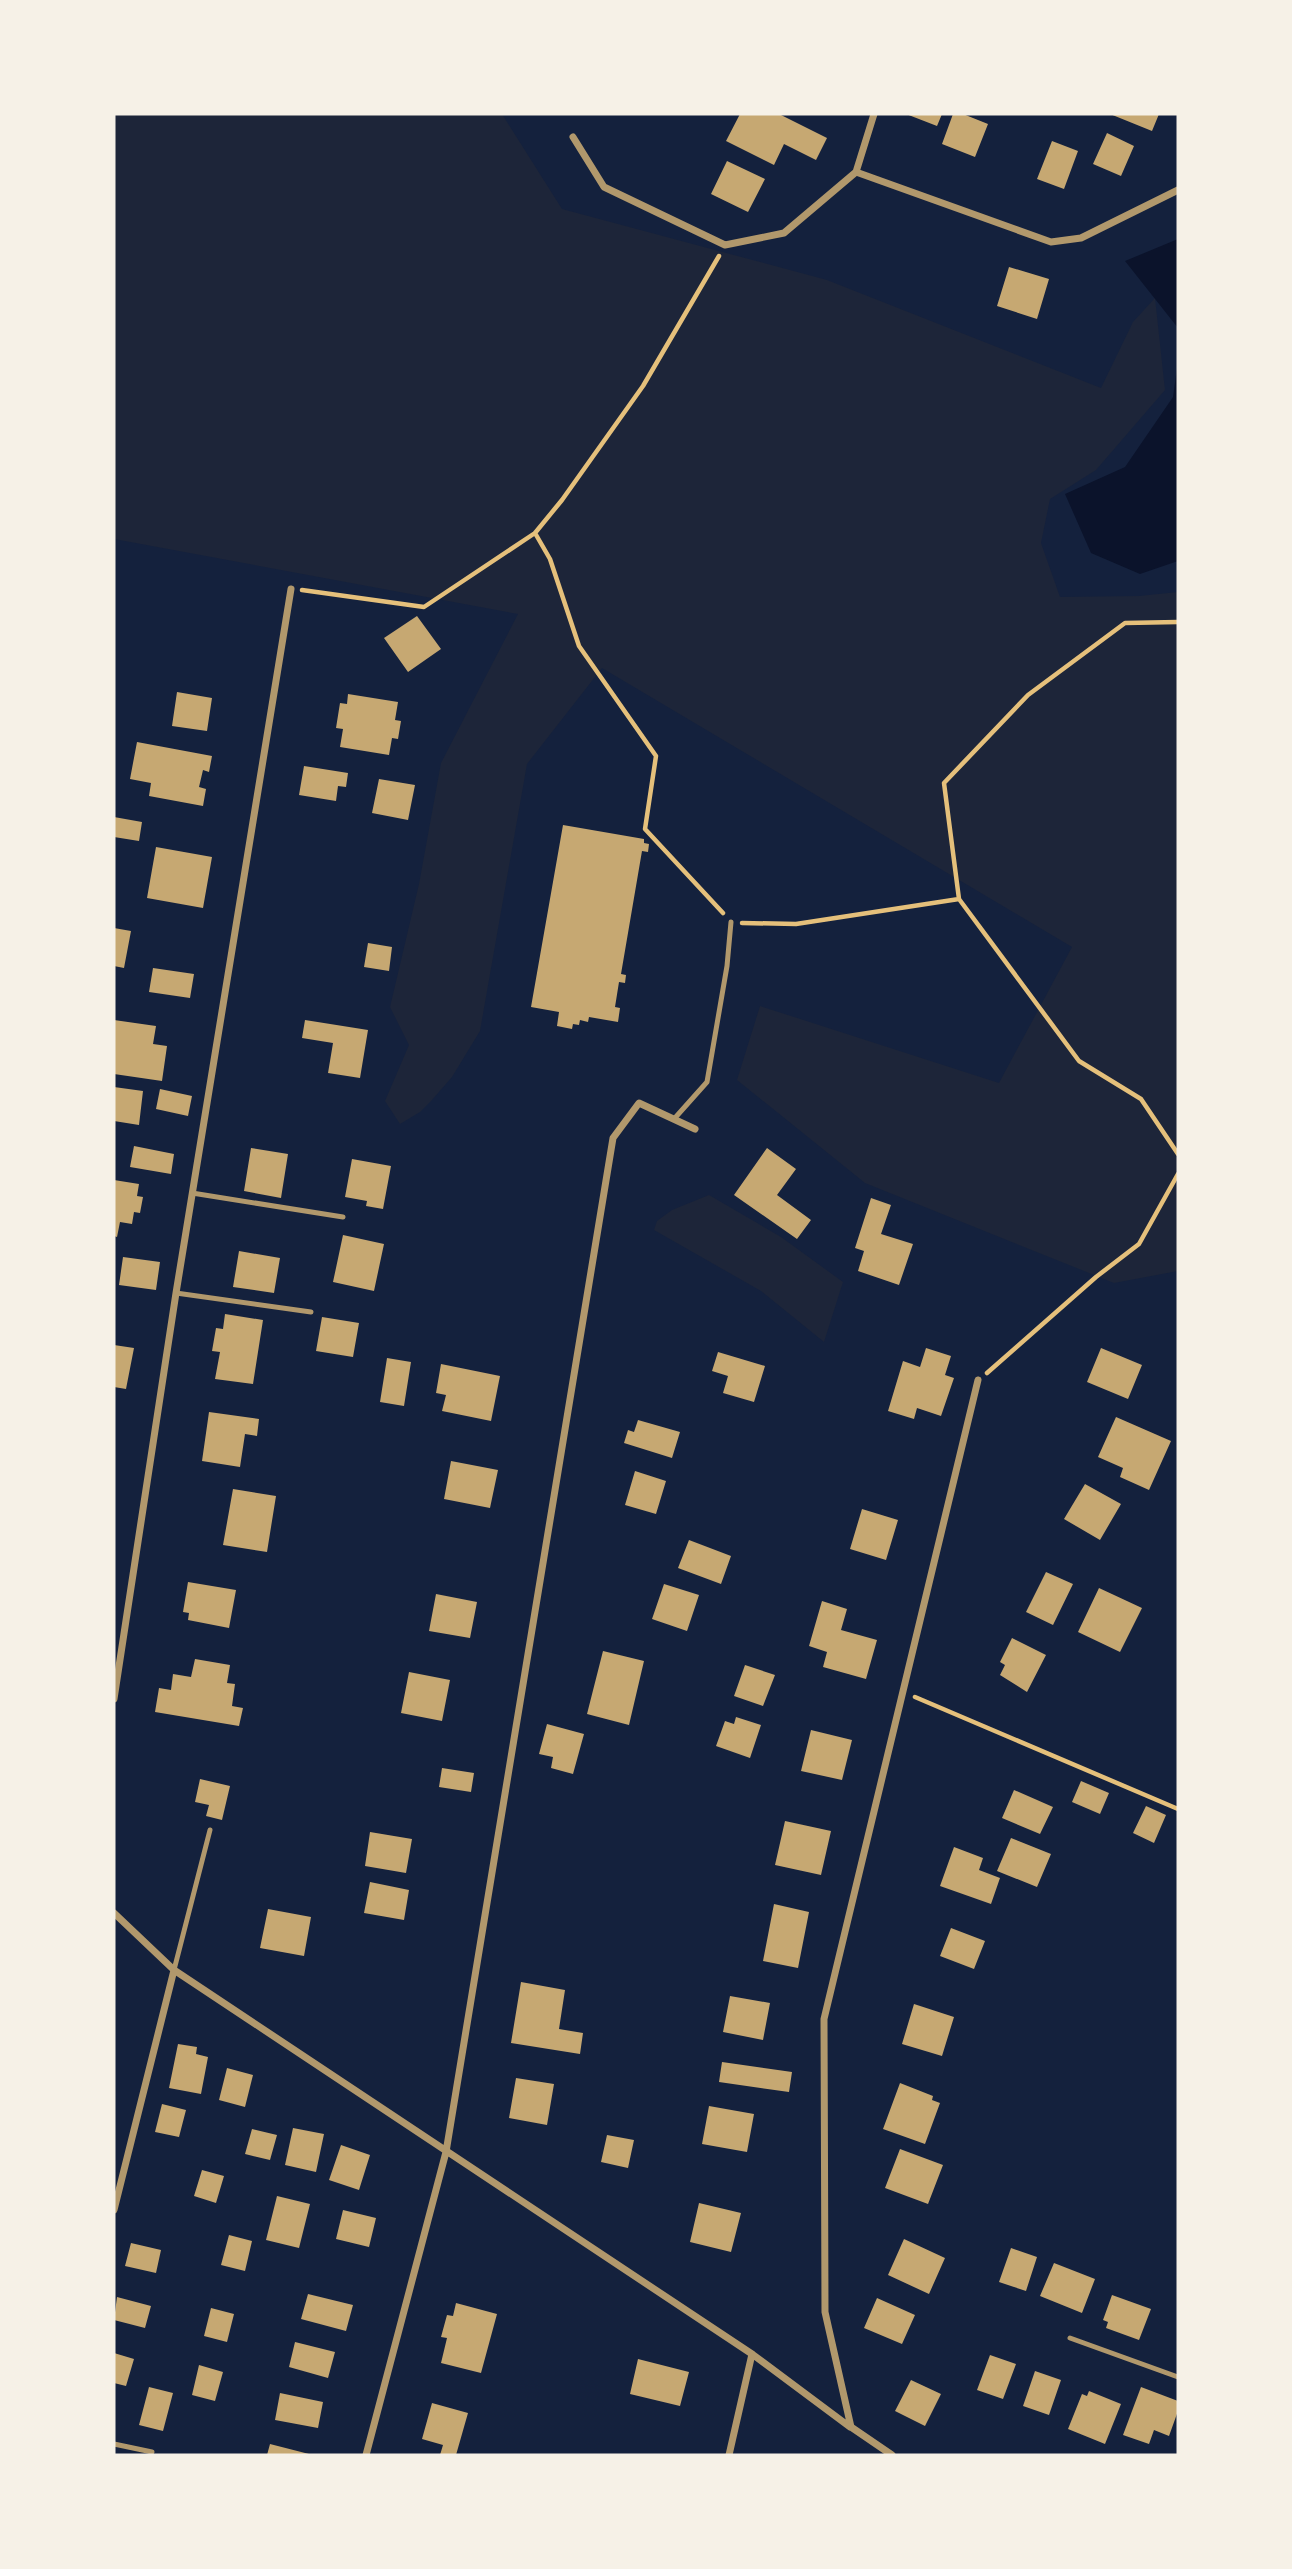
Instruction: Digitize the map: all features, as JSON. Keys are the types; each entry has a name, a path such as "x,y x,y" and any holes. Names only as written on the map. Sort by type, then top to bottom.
{"street":[{"path":"573,136 604,187 726,245 784,233 856,172 874,114"},
{"path":"856,172 1051,242 1081,238 1178,190"},
{"path":"114,1699 176,1293 291,589"},
{"path":"366,2455 446,2152 613,1139 639,1103 695,1129"},
{"path":"850,2427 825,2312 824,2019 978,1380"},
{"path":"114,1913 174,1970 752,2354 892,2455"},
{"path":"114,2210 174,1970"},
{"path":"729,2455 752,2354"}],"lane":[{"path":"674,1119 708,1082 727,966 731,922"},
{"path":"192,1193 343,1217"},
{"path":"176,1293 311,1312"},
{"path":"174,1970 210,1830"},
{"path":"1070,2338 1178,2376"},
{"path":"114,2444 152,2452"}],"path":[{"path":"291,589 424,607 535,533 562,500 643,386 726,245"},
{"path":"535,533 550,559 579,646 656,756 645,829 731,922 796,924 959,899"},
{"path":"1178,622 1125,623 1028,695 944,782 959,899 1079,1061 1141,1099 1178,1154"},
{"path":"978,1380 1139,1244 1178,1174"},
{"path":"903,1692 1178,1809"}],"shaded area":[{"path":"114,114 502,114 562,209 827,280 1101,388 1133,322 1155,298 1165,390 1096,470 1050,499 1041,543 1060,597 1139,596 1178,592 1178,1271 1114,1283 865,1183 737,1080 760,1006 999,1083 1072,947 602,668 527,764 480,1031 452,1077 420,1112 400,1124 385,1101 409,1045 390,1007 419,884 441,763 518,614 114,539"},
{"path":"1178,239 1178,328 1125,261"},
{"path":"1178,361 1178,561 1140,574 1091,553 1065,494 1125,467 1173,397"},
{"path":"709,1195 781,1237 843,1282 824,1342 761,1291 654,1230 657,1221 672,1210"}],"building":[{"path":"740,114 779,114 827,138 816,160 784,144 774,165 726,141"},
{"path":"906,114 942,114 937,126"},
{"path":"953,114 963,114 988,124 975,157 942,144"},
{"path":"1110,114 1159,114 1152,131"},
{"path":"1107,133 1134,146 1121,176 1093,164"},
{"path":"1052,141 1078,151 1064,189 1037,179"},
{"path":"727,161 765,179 748,212 711,194"},
{"path":"1009,267 1049,279 1037,319 997,306"},
{"path":"417,616 441,649 408,672 384,638"},
{"path":"177,692 212,698 207,731 172,726"},
{"path":"348,694 398,702 395,720 401,721 398,739 392,738 389,755 340,747 343,729 336,728 340,703 347,704"},
{"path":"137,742 212,756 209,772 203,770 199,787 206,789 203,806 149,796 151,783 130,779"},
{"path":"304,766 348,773 346,787 338,786 336,801 299,795"},
{"path":"379,779 415,785 408,820 372,813"},
{"path":"114,817 142,822 139,841 114,837"},
{"path":"563,825 644,839 644,843 649,844 648,852 642,851 621,974 626,975 625,983 619,982 615,1007 620,1008 618,1022 589,1017 588,1022 580,1020 579,1025 573,1024 572,1029 557,1026 559,1012 531,1007"},
{"path":"156,847 212,857 203,908 147,898"},
{"path":"114,928 131,931 124,968 114,966"},
{"path":"368,943 392,947 389,971 364,967"},
{"path":"153,968 194,974 190,998 149,992"},
{"path":"114,1020 156,1026 153,1044 167,1046 162,1081 114,1074"},
{"path":"305,1020 368,1030 360,1078 328,1073 333,1043 302,1038"},
{"path":"114,1087 143,1091 139,1125 114,1121"},
{"path":"160,1089 192,1096 188,1116 156,1109"},
{"path":"134,1146 174,1154 171,1174 130,1167"},
{"path":"251,1148 288,1154 281,1198 244,1191"},
{"path":"767,1148 796,1169 777,1195 811,1220 797,1239 734,1195"},
{"path":"352,1159 391,1166 383,1209 366,1206 367,1201 345,1197"},
{"path":"114,1180 139,1184 137,1196 143,1197 140,1213 134,1212 132,1224 120,1222 117,1237 114,1236"},
{"path":"871,1198 891,1205 881,1234 913,1244 899,1285 858,1271 864,1251 855,1248"},
{"path":"343,1235 384,1244 374,1291 333,1282"},
{"path":"239,1251 280,1258 274,1293 233,1287"},
{"path":"123,1257 160,1262 156,1290 119,1285"},
{"path":"225,1314 263,1320 253,1384 215,1379 220,1352 212,1351 216,1328 223,1329"},
{"path":"322,1317 359,1323 353,1357 316,1351"},
{"path":"114,1345 134,1348 126,1389 114,1387"},
{"path":"926,1348 951,1356 945,1375 954,1378 941,1416 917,1408 914,1419 888,1411 903,1361 920,1367"},
{"path":"1101,1348 1142,1365 1128,1399 1087,1382"},
{"path":"718,1352 765,1366 754,1402 723,1393 728,1376 712,1371"},
{"path":"387,1358 411,1362 404,1406 380,1402"},
{"path":"441,1364 500,1376 491,1421 442,1411 446,1395 436,1393"},
{"path":"209,1412 259,1419 257,1436 245,1434 240,1467 202,1461"},
{"path":"1116,1417 1171,1441 1149,1490 1120,1477 1123,1468 1098,1457"},
{"path":"638,1420 680,1432 672,1458 624,1443 628,1430 634,1432"},
{"path":"451,1461 498,1470 490,1508 444,1499"},
{"path":"635,1471 666,1481 656,1514 625,1505"},
{"path":"1085,1484 1121,1504 1100,1540 1064,1519"},
{"path":"233,1489 276,1496 267,1552 223,1545"},
{"path":"862,1509 898,1520 886,1560 850,1549"},
{"path":"689,1540 731,1556 721,1584 678,1568"},
{"path":"1046,1572 1073,1584 1053,1625 1026,1612"},
{"path":"188,1582 236,1590 229,1628 188,1620 189,1613 183,1612"},
{"path":"664,1584 699,1595 687,1631 652,1619"},
{"path":"1099,1588 1142,1608 1120,1652 1078,1632"},
{"path":"436,1594 477,1602 470,1638 429,1631"},
{"path":"822,1601 847,1609 841,1630 877,1640 866,1679 823,1667 827,1652 809,1646"},
{"path":"1012,1638 1046,1655 1027,1692 1000,1675 1005,1665 1000,1662"},
{"path":"603,1651 644,1661 629,1725 587,1714"},
{"path":"195,1659 230,1665 227,1683 235,1684 232,1706 243,1708 239,1726 155,1712 159,1688 171,1690 173,1674 191,1677"},
{"path":"745,1665 775,1675 763,1706 734,1696"},
{"path":"409,1672 450,1680 442,1721 401,1713"},
{"path":"736,1717 761,1725 750,1758 716,1746 725,1721 734,1724"},
{"path":"547,1724 584,1734 573,1774 551,1768 553,1757 539,1754"},
{"path":"811,1730 852,1740 842,1780 801,1771"},
{"path":"442,1768 474,1773 471,1792 439,1787"},
{"path":"200,1779 230,1786 222,1820 206,1816 209,1805 195,1802"},
{"path":"1081,1781 1109,1793 1100,1814 1072,1802"},
{"path":"1014,1790 1053,1807 1040,1834 1002,1818"},
{"path":"1146,1806 1166,1815 1154,1843 1133,1833"},
{"path":"785,1821 831,1831 821,1875 775,1865"},
{"path":"370,1832 412,1839 406,1873 365,1866"},
{"path":"1011,1838 1051,1854 1037,1887 997,1871"},
{"path":"954,1847 983,1858 979,1870 1000,1878 991,1904 940,1886"},
{"path":"370,1882 409,1890 404,1920 364,1913"},
{"path":"774,1904 809,1912 798,1968 763,1961"},
{"path":"268,1909 311,1917 304,1956 260,1948"},
{"path":"951,1928 985,1941 974,1969 940,1956"},
{"path":"521,1982 565,1990 559,2029 583,2033 580,2054 511,2043"},
{"path":"730,1996 770,2003 763,2040 723,2032"},
{"path":"914,2004 954,2017 942,2056 902,2044"},
{"path":"178,2044 197,2047 196,2054 208,2057 201,2094 169,2088"},
{"path":"722,2062 792,2072 789,2092 719,2082"},
{"path":"227,2068 253,2075 245,2107 219,2100"},
{"path":"516,2078 554,2084 547,2125 509,2118"},
{"path":"900,2083 933,2096 932,2100 940,2103 925,2144 883,2129"},
{"path":"162,2104 186,2110 179,2137 155,2132"},
{"path":"709,2106 754,2114 747,2152 702,2144"},
{"path":"293,2128 324,2134 316,2172 285,2165"},
{"path":"252,2129 277,2135 270,2160 245,2154"},
{"path":"607,2135 634,2140 628,2168 601,2162"},
{"path":"341,2145 370,2155 359,2190 329,2180"},
{"path":"900,2149 943,2165 928,2204 885,2188"},
{"path":"202,2170 224,2176 216,2203 194,2196"},
{"path":"277,2196 310,2204 299,2248 266,2240"},
{"path":"699,2203 741,2213 731,2252 690,2242"},
{"path":"343,2210 376,2218 369,2247 336,2239"},
{"path":"229,2235 252,2241 245,2271 221,2265"},
{"path":"904,2239 945,2258 929,2294 888,2275"},
{"path":"131,2243 161,2250 156,2273 125,2266"},
{"path":"1011,2248 1037,2257 1026,2291 999,2282"},
{"path":"1054,2263 1095,2279 1082,2313 1040,2296"},
{"path":"308,2294 353,2305 346,2331 301,2319"},
{"path":"1112,2295 1151,2309 1139,2340 1106,2328 1108,2322 1103,2320"},
{"path":"117,2297 151,2306 145,2328 114,2320"},
{"path":"877,2298 915,2315 902,2344 864,2328"},
{"path":"456,2303 497,2314 481,2373 441,2363 447,2338 441,2337 447,2315 453,2316"},
{"path":"211,2308 234,2314 227,2342 204,2336"},
{"path":"295,2342 335,2352 328,2378 289,2367"},
{"path":"114,2353 134,2359 126,2386 114,2383"},
{"path":"990,2355 1016,2364 1003,2399 977,2390"},
{"path":"638,2359 689,2372 680,2406 630,2394"},
{"path":"199,2365 223,2372 215,2401 192,2395"},
{"path":"1035,2371 1061,2380 1049,2415 1023,2406"},
{"path":"911,2380 941,2394 925,2426 895,2411"},
{"path":"149,2387 173,2393 163,2431 139,2425"},
{"path":"1141,2387 1178,2401 1178,2411 1169,2436 1154,2430 1149,2444 1123,2435"},
{"path":"1089,2391 1121,2404 1105,2444 1068,2429 1082,2394 1087,2396"},
{"path":"280,2393 323,2402 318,2428 275,2420"},
{"path":"432,2403 468,2413 456,2455 440,2455 443,2445 422,2439"},
{"path":"270,2444 309,2454 309,2455 267,2455"}]}
